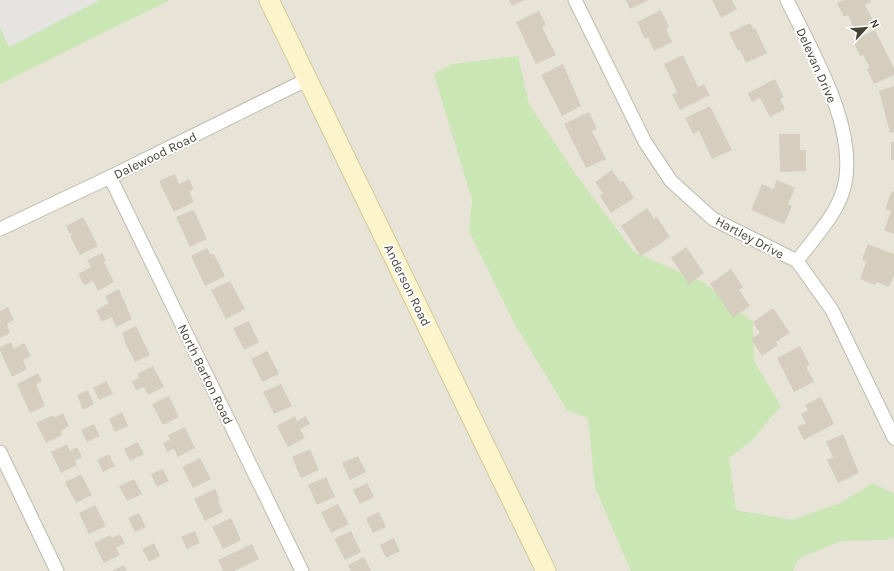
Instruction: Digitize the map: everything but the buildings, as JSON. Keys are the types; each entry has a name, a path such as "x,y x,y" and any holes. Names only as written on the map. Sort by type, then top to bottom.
{"street":[{"name":"Anderson Road","path":"269,0 546,571"},
{"name":"Hartley Drive","path":"576,0 645,142 671,181 713,219 797,262 832,310 894,438"},
{"name":"Delevan Drive","path":"787,0 833,95 848,156 843,190 830,218 797,262"},
{"name":"Dalewood Road","path":"0,229 110,177 308,79"},
{"name":"North Barton Road","path":"110,177 302,571"},
{"path":"0,452 57,571"}],"shaded area":[{"path":"0,0 894,0 894,571 0,571"},
{"path":"0,0 100,0 9,47 0,28"}],"green space":[{"path":"0,0 170,0 0,84"},
{"path":"518,56 529,104 577,176 634,252 703,282 753,322 754,361 781,406 750,442 729,458 736,510 792,520 840,503 873,483 894,494 894,537 885,540 841,541 798,559 793,571 631,571 595,488 588,418 567,410 514,323 469,231 472,200 434,74 452,64"}]}
